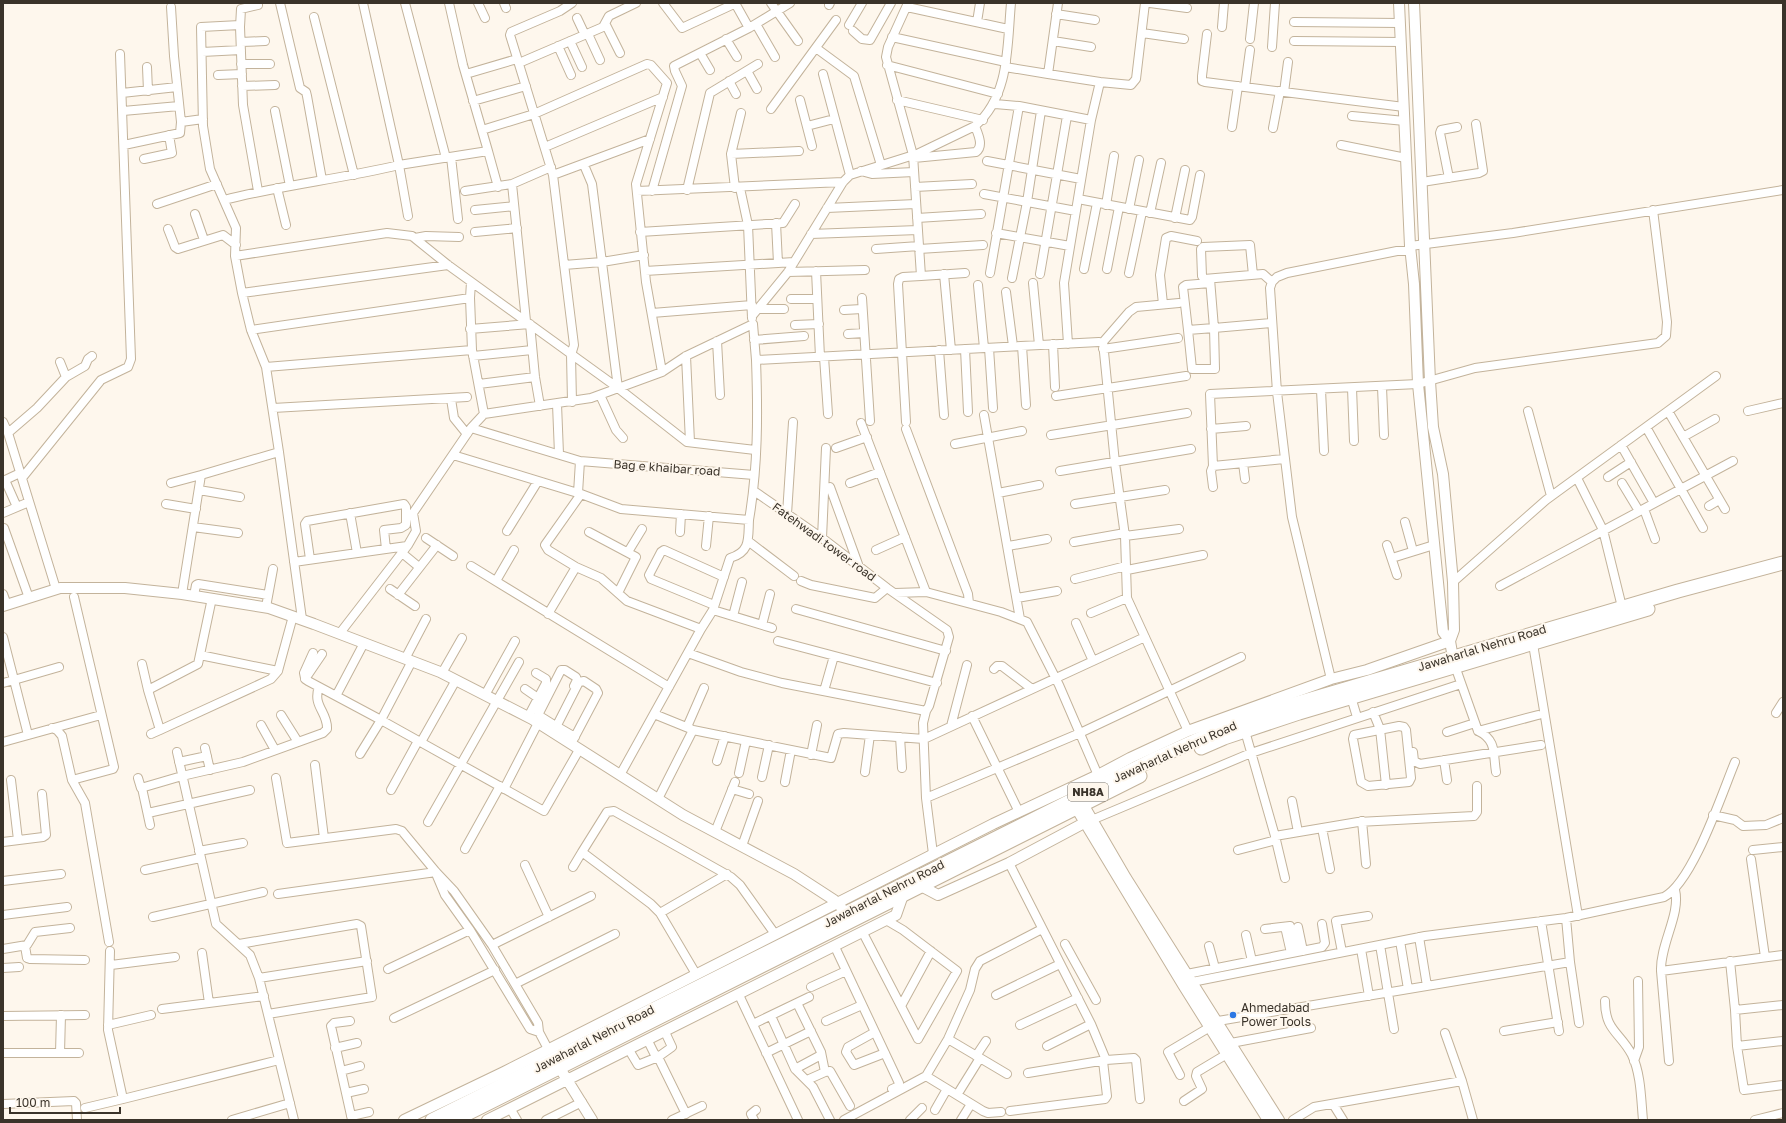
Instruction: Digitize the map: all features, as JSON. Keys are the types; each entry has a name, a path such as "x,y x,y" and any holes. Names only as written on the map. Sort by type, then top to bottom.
{"main road":[{"name":"Jawaharlal Nehru Road","path":"432,1120 842,908 1075,798 1245,731 1622,607 1783,563"},
{"name":"Jawaharlal Nehru Road","path":"455,1120 554,1058 903,895 1075,798 1100,780 1152,760 1217,731 1294,704 1454,662 1533,644 1680,599 1783,572"}],"street":[{"path":"280,3 300,88 306,92 307,96 322,180"},
{"path":"363,3 400,165 408,216"},
{"path":"405,3 448,158 458,219"},
{"path":"449,3 473,101 498,187"},
{"path":"478,3 485,18"},
{"path":"572,3 560,11 511,32 510,35 552,171 574,345 571,355 572,402"},
{"path":"466,74 518,61 587,34 606,25 610,16 636,3"},
{"path":"663,3 682,28 736,3 775,57"},
{"path":"772,3 798,41"},
{"path":"652,191 682,86 674,66 752,26 790,3"},
{"path":"862,3 851,28 862,39 870,40 891,3"},
{"path":"977,22 980,3"},
{"path":"755,307 788,272 843,182 850,175 913,156 975,126 983,120 995,104 1005,65 1011,3"},
{"path":"1048,74 1058,3"},
{"path":"892,37 1048,74 1131,85 1134,84 1136,79 1145,3"},
{"path":"1150,3 1187,8"},
{"path":"1222,27 1224,3"},
{"path":"1250,39 1254,3"},
{"path":"1272,46 1275,3"},
{"path":"1399,3 1410,248 1414,284 1418,384 1443,632 1450,641 1454,662 1476,727 1492,742 1492,753 1496,772"},
{"path":"1414,3 1433,427 1443,474 1453,582 1454,630 1450,641"},
{"path":"921,276 913,156 886,57 892,37 907,5 1008,29"},
{"path":"258,6 241,9 240,25 244,111 258,191"},
{"path":"124,145 180,133 181,122 171,7"},
{"path":"1056,14 1095,20"},
{"path":"314,17 354,175"},
{"path":"577,18 600,60"},
{"path":"771,110 836,20"},
{"path":"1294,22 1400,23"},
{"path":"151,734 271,679 278,671 297,618 294,562 280,452 266,367 251,330 242,293 236,256 236,228 210,169 203,119 202,27 240,25"},
{"path":"606,25 620,53"},
{"path":"1142,33 1184,39"},
{"path":"1207,34 1202,80 1242,87 1404,107"},
{"path":"726,39 737,57"},
{"path":"1294,40 1401,42"},
{"path":"202,52 265,41"},
{"path":"570,41 582,67"},
{"path":"1053,41 1091,47"},
{"path":"558,46 571,75"},
{"path":"816,48 854,76 881,165"},
{"path":"1232,127 1250,50"},
{"path":"700,53 710,70"},
{"path":"17,507 4,481 21,475 101,380 122,371 128,367 130,363 120,54"},
{"path":"1273,128 1288,62"},
{"path":"241,64 270,64"},
{"path":"482,130 534,114 647,64 651,65 667,83 636,184 645,271 662,372"},
{"path":"687,190 710,93 758,64"},
{"path":"887,65 998,94"},
{"path":"148,67 148,91"},
{"path":"747,71 757,89"},
{"path":"218,75 242,74"},
{"path":"822,74 850,175"},
{"path":"729,81 736,94"},
{"path":"1068,344 1064,283 1081,179 1100,82"},
{"path":"242,86 275,85"},
{"path":"473,101 526,86"},
{"path":"122,93 177,87"},
{"path":"545,147 663,97"},
{"path":"800,100 812,146"},
{"path":"897,100 983,120"},
{"path":"995,104 1019,106 1092,120"},
{"path":"123,111 179,106"},
{"path":"990,272 1019,106"},
{"path":"275,111 290,186"},
{"path":"1012,278 1027,202 1041,111"},
{"path":"620,775 714,608 730,558 744,552 748,541 749,520 754,491 758,406 756,360 752,320 755,307 750,264 748,225 737,188 731,154 741,113"},
{"path":"1040,274 1067,116"},
{"path":"1352,116 1404,121"},
{"path":"181,122 203,119"},
{"path":"807,126 834,119"},
{"path":"1422,182 1482,171 1476,124"},
{"path":"913,156 976,152 980,148 980,141 975,126"},
{"path":"1449,178 1440,133 1441,130 1457,127"},
{"path":"144,159 172,153 169,135"},
{"path":"465,191 512,184 552,171 584,165 650,139"},
{"path":"1342,145 1406,158"},
{"path":"224,200 258,191 354,175 400,165 488,151"},
{"path":"731,154 798,151"},
{"path":"1106,205 1114,156"},
{"path":"1129,209 1139,160"},
{"path":"987,161 1081,179"},
{"path":"1150,213 1161,163"},
{"path":"584,165 592,184 618,388"},
{"path":"1175,218 1185,170"},
{"path":"861,171 872,174 914,172"},
{"path":"1078,199 1188,221 1191,219 1200,175"},
{"path":"637,192 843,182"},
{"path":"157,204 217,184"},
{"path":"512,184 528,322 540,406"},
{"path":"915,187 972,184"},
{"path":"278,188 286,225"},
{"path":"1331,680 1292,517 1284,458 1271,323 1270,288 1272,282 1277,277 1287,272 1397,251 1425,244 1513,233 1783,190"},
{"path":"984,194 1076,211"},
{"path":"1084,269 1097,203"},
{"path":"640,232 785,222 795,204"},
{"path":"827,208 916,204"},
{"path":"475,210 514,206"},
{"path":"1107,269 1119,207"},
{"path":"1213,487 1211,471 1213,466 1211,394 1321,390 1418,384 1475,368 1658,344 1666,336 1667,322 1653,210"},
{"path":"1130,273 1142,212"},
{"path":"195,214 204,240"},
{"path":"917,218 981,214"},
{"path":"776,223 778,263"},
{"path":"475,232 517,228"},
{"path":"168,229 176,248 180,249 223,235 236,245"},
{"path":"811,234 918,230"},
{"path":"236,256 387,233 403,234 415,238 448,265 618,388 687,442 756,450"},
{"path":"996,233 1070,246"},
{"path":"415,238 426,236 458,237"},
{"path":"1163,304 1160,275 1166,238 1171,236 1197,241"},
{"path":"876,249 983,245"},
{"path":"1210,281 1204,279 1202,276 1201,251 1203,247 1250,245 1253,275"},
{"path":"564,265 602,262 644,255"},
{"path":"645,271 794,262"},
{"path":"242,293 448,265"},
{"path":"788,272 865,270"},
{"path":"816,271 819,324 828,414"},
{"path":"965,273 903,277 899,279 906,425 968,594 969,603"},
{"path":"944,274 950,350"},
{"path":"1210,281 1216,367 1212,370 1192,369 1183,287 1186,285 1210,281 1265,274 1272,282"},
{"path":"472,282 470,298 470,330 484,414"},
{"path":"1033,283 1039,345"},
{"path":"978,285 993,408"},
{"path":"1006,292 1013,346"},
{"path":"251,330 470,298"},
{"path":"862,298 866,354 866,437 926,592"},
{"path":"791,299 817,299"},
{"path":"1179,303 1136,307 1129,312 1103,342 1103,349 1115,462 1125,535 1127,598 1188,731"},
{"path":"652,313 755,307 784,309"},
{"path":"844,310 862,309"},
{"path":"340,633 405,549 416,531 413,513 469,431 484,414 572,402 600,395 662,372 686,356 717,341 752,320"},
{"path":"470,330 528,322"},
{"path":"1188,330 1271,323"},
{"path":"795,325 819,324"},
{"path":"848,334 864,333"},
{"path":"754,340 804,336"},
{"path":"1103,349 1178,338"},
{"path":"717,341 720,395"},
{"path":"756,360 1099,342"},
{"path":"1053,344 1055,387"},
{"path":"1022,346 1026,405"},
{"path":"965,349 968,412"},
{"path":"266,367 532,350"},
{"path":"939,350 944,415"},
{"path":"8,433 37,408 66,377 85,366 88,359 92,356"},
{"path":"686,356 690,442"},
{"path":"60,362 66,377"},
{"path":"479,384 535,376"},
{"path":"1056,396 1186,376"},
{"path":"1453,582 1551,496 1716,376"},
{"path":"1382,387 1384,435"},
{"path":"1352,388 1354,441"},
{"path":"1321,390 1324,451"},
{"path":"600,395 616,430 622,438"},
{"path":"273,408 467,397"},
{"path":"451,398 454,418 469,431"},
{"path":"557,404 559,454"},
{"path":"1748,411 1783,404"},
{"path":"1528,411 1551,496"},
{"path":"1668,411 1725,509"},
{"path":"1051,435 1111,424 1187,413"},
{"path":"984,415 1020,619"},
{"path":"1683,437 1715,419"},
{"path":"3,422 8,433 56,589"},
{"path":"787,514 793,422"},
{"path":"1211,430 1246,426"},
{"path":"1646,427 1703,528"},
{"name":"Bag e khaibar road","path":"469,431 559,454 580,461 754,475"},
{"path":"955,444 1022,431"},
{"path":"836,448 866,437"},
{"path":"1621,445 1654,503"},
{"path":"822,538 826,448"},
{"path":"1060,471 1190,449"},
{"path":"171,483 280,452"},
{"path":"453,455 580,493 621,509 749,520"},
{"path":"1213,466 1284,458"},
{"path":"580,461 580,493 545,545 548,550 576,567 601,578 627,601 701,629"},
{"path":"1608,477 1631,462"},
{"path":"1500,586 1732,462"},
{"path":"1244,463 1245,479"},
{"path":"850,483 880,472"},
{"path":"182,594 201,475"},
{"path":"1577,478 1603,530 1622,607"},
{"path":"507,531 538,481"},
{"path":"1622,483 1641,510 1655,539"},
{"path":"998,492 1039,485"},
{"path":"830,487 858,565"},
{"path":"199,490 240,497"},
{"path":"1075,504 1165,490"},
{"name":"Fatehwadi tower road","path":"754,491 822,538 887,588 947,630 949,637 946,651"},
{"path":"1709,506 1719,500"},
{"path":"3,513 29,502"},
{"path":"166,504 196,509"},
{"path":"310,559 306,524 307,521 404,504 406,506 406,525 401,528 384,530 386,549"},
{"path":"350,513 357,553"},
{"path":"680,532 681,514"},
{"path":"706,546 709,516"},
{"path":"1405,522 1414,551"},
{"path":"193,527 238,533"},
{"path":"4,528 29,598"},
{"path":"1074,542 1179,528"},
{"path":"628,552 642,529"},
{"path":"589,532 635,556 636,560 618,593"},
{"path":"426,538 453,556"},
{"path":"876,550 905,538"},
{"path":"1008,546 1047,539"},
{"path":"748,541 798,578 811,585 875,598 887,588"},
{"path":"398,595 436,544"},
{"path":"1387,544 1397,575"},
{"path":"1392,558 1434,544"},
{"path":"294,562 386,549 405,549"},
{"path":"405,549 419,567"},
{"path":"496,581 514,550"},
{"path":"724,577 664,550 660,552 649,575 651,579 732,616 772,628"},
{"path":"1075,579 1126,568 1202,555"},
{"path":"471,566 669,687"},
{"path":"548,614 576,567"},
{"path":"266,607 272,569"},
{"path":"732,616 742,582"},
{"path":"194,596 196,585 198,584 268,595"},
{"path":"3,594 5,606 56,589 125,588 182,594 266,607 340,633 442,673 554,729 620,775 658,799 715,832 794,874 842,908"},
{"path":"390,589 415,606"},
{"path":"1017,598 1057,591"},
{"path":"895,593 926,592 969,603 1027,622 1055,678 1100,780 1130,758 1188,731 1331,680 1367,670 1450,641"},
{"path":"762,625 770,594"},
{"path":"72,780 113,768 74,597"},
{"path":"148,690 198,664 212,598"},
{"path":"1091,613 1127,598"},
{"path":"796,610 946,651 930,706 926,711 923,723 926,798 933,854"},
{"path":"360,754 381,720 426,619"},
{"path":"1076,623 1093,661"},
{"path":"3,637 28,734"},
{"path":"654,714 690,728 811,755 831,758 836,736 841,733 924,739 1145,637"},
{"path":"442,673 462,638"},
{"path":"485,695 515,641"},
{"path":"778,641 937,683"},
{"path":"336,696 364,643"},
{"path":"1533,644 1578,916"},
{"path":"313,653 304,673 306,679 544,811 598,693 596,689 584,681 580,682 554,729"},
{"path":"688,653 741,672 824,691 926,711"},
{"path":"306,679 322,654"},
{"path":"200,656 278,671"},
{"path":"824,691 834,656"},
{"path":"926,798 1080,733 1241,657"},
{"path":"428,822 519,662"},
{"path":"142,664 160,730"},
{"path":"951,726 968,665"},
{"path":"994,669 997,666 1002,666 1032,688"},
{"path":"3,683 59,667"},
{"path":"465,849 502,787 561,670 565,670 576,677 577,680 554,729"},
{"path":"535,719 538,698 546,681 536,673"},
{"path":"390,790 456,680"},
{"path":"921,886 938,895 1009,863 1088,822 1251,753 1461,684"},
{"path":"142,788 182,776 243,762 323,732 327,729 327,722 316,701 319,687"},
{"path":"658,799 690,728 704,688"},
{"path":"526,689 538,698"},
{"path":"1351,697 1357,717"},
{"path":"1776,713 1783,702"},
{"path":"1373,712 1380,729 1386,785"},
{"path":"3,742 101,715"},
{"path":"281,715 298,742"},
{"path":"1447,732 1538,715"},
{"path":"972,716 1019,812"},
{"path":"261,725 275,750"},
{"path":"811,755 817,725"},
{"path":"1401,726 1406,730 1410,780 1407,783 1368,786 1361,782 1353,739 1356,733 1380,729 1401,726"},
{"path":"52,728 57,730 62,736 72,780 85,803 110,946 111,965 108,1025 124,1099"},
{"path":"1245,731 1276,838 1285,878"},
{"path":"865,772 870,735"},
{"path":"716,761 726,736"},
{"path":"900,737 902,768"},
{"path":"739,773 746,741"},
{"path":"1411,741 1414,762 1417,763 1541,745"},
{"path":"762,777 769,746"},
{"path":"784,782 791,750"},
{"path":"177,752 217,926 250,955 264,996 294,1120"},
{"path":"179,762 206,752 210,770"},
{"path":"1444,760 1447,780"},
{"path":"1190,978 1419,937 1578,916 1664,897 1675,890 1695,857 1735,762"},
{"path":"315,765 324,838"},
{"path":"138,778 142,788 150,825"},
{"path":"276,778 286,842 396,829 402,832 454,891 492,945 538,1022 539,1032 592,1120"},
{"path":"12,780 18,840"},
{"path":"715,832 734,785 749,794"},
{"path":"1238,850 1298,832 1362,821 1474,816 1477,812 1477,786"},
{"path":"148,813 250,790"},
{"path":"3,842 42,837 46,835 42,794"},
{"path":"404,1120 554,1058 696,974 775,934 842,908 933,854 1019,812 1075,798 1088,822 1214,1024 1231,1043 1279,1120"},
{"path":"742,846 758,801"},
{"path":"1292,801 1298,832"},
{"path":"573,868 610,810 727,874 740,885 775,934"},
{"path":"1713,814 1735,820 1743,826 1766,825 1783,818"},
{"path":"1362,821 1366,864"},
{"path":"1088,822 1190,978 1214,1024 1227,1054 1268,1120"},
{"path":"1322,828 1330,869"},
{"path":"145,870 242,842"},
{"path":"1753,850 1783,847"},
{"path":"582,852 651,904 660,913 696,974"},
{"path":"1751,859 1766,957"},
{"path":"1009,863 1091,1024 1104,1060 1107,1096 1105,1099 1010,1111"},
{"path":"525,865 549,917"},
{"path":"278,894 436,872"},
{"path":"436,872 445,895 470,930 530,1029 539,1032"},
{"path":"3,881 61,874"},
{"path":"660,913 727,874"},
{"path":"1669,1062 1661,971 1663,951 1676,903 1675,890"},
{"path":"153,917 212,905 263,892"},
{"path":"487,1120 863,933 896,915 903,895"},
{"path":"492,945 591,896"},
{"path":"3,915 67,906"},
{"path":"1342,952 1336,921 1368,916"},
{"path":"1566,918 1570,962 1579,1023"},
{"path":"863,933 918,1039 957,971 886,920"},
{"path":"1541,921 1559,1030"},
{"path":"1190,978 1215,968 1324,946 1322,924"},
{"path":"239,944 359,925 361,926 372,994 370,998 268,1014"},
{"path":"1265,929 1290,926 1297,952"},
{"path":"1297,952 1298,927"},
{"path":"70,928 35,932 25,946 27,958 85,960"},
{"path":"844,1120 926,1076 948,1039 970,990 975,969 980,961 1042,929"},
{"path":"388,969 470,930"},
{"path":"1286,931 1297,952"},
{"path":"515,984 615,934"},
{"path":"1246,935 1252,961"},
{"path":"1419,937 1427,986"},
{"path":"1400,941 1408,989"},
{"path":"1065,944 1096,1000"},
{"path":"1380,945 1394,1029"},
{"path":"3,949 25,946"},
{"path":"1209,946 1215,968"},
{"path":"835,947 899,1086 870,1100"},
{"path":"1361,948 1369,996"},
{"path":"900,1006 931,951"},
{"path":"202,953 209,1003"},
{"path":"1661,971 1783,955"},
{"path":"111,965 175,957"},
{"path":"259,978 367,960"},
{"path":"1730,961 1737,1046 1744,1090 1783,1085"},
{"path":"1180,1076 1168,1052 1214,1024 1570,962"},
{"path":"996,995 1060,964"},
{"path":"3,968 19,967"},
{"path":"1066,975 1079,968"},
{"path":"394,1018 495,970"},
{"path":"811,987 846,971"},
{"path":"1634,1061 1639,1047 1638,981"},
{"path":"739,995 798,1120"},
{"path":"162,1009 264,996"},
{"path":"753,1024 809,997"},
{"path":"1020,1025 1078,998"},
{"path":"1605,1001 1608,1022 1629,1051 1634,1061 1639,1084 1643,1120"},
{"path":"797,1003 821,1055 824,1072"},
{"path":"826,1021 862,1005"},
{"path":"1735,1010 1783,1005"},
{"path":"60,1053 62,1015"},
{"path":"3,1016 85,1015"},
{"path":"108,1025 151,1015"},
{"path":"771,1016 795,1069 813,1087 830,1120"},
{"path":"350,1021 332,1024 331,1028 335,1048 351,1118 369,1112"},
{"path":"1504,1031 1558,1022"},
{"path":"1047,1046 1091,1024"},
{"path":"1231,1043 1311,1028"},
{"path":"766,1053 811,1031"},
{"path":"628,1050 638,1065 658,1056 672,1047 665,1032"},
{"path":"875,1032 848,1047 846,1052 854,1065 885,1053"},
{"path":"1445,1034 1462,1081 1473,1120"},
{"path":"948,1039 1007,1074"},
{"path":"1737,1046 1783,1040"},
{"path":"648,1041 654,1053 658,1056 686,1114"},
{"path":"957,1095 986,1041"},
{"path":"335,1048 357,1043"},
{"path":"3,1053 80,1053"},
{"path":"1184,1101 1202,1089 1196,1076 1197,1072 1227,1054"},
{"path":"795,1069 821,1055"},
{"path":"1028,1073 1104,1060 1136,1058 1140,1098"},
{"path":"85,1108 279,1060"},
{"path":"341,1071 360,1066"},
{"path":"807,1080 824,1072 830,1071 833,1073 850,1106"},
{"path":"926,1076 985,1112 1001,1112"},
{"path":"1293,1120 1314,1107 1462,1081"},
{"path":"346,1093 364,1089"},
{"path":"935,1110 947,1089"},
{"path":"3,1104 74,1101 76,1102 77,1120"},
{"path":"546,1120 582,1102"},
{"path":"236,1119 290,1103"},
{"path":"961,1120 971,1104"},
{"path":"1333,1104 1343,1120"},
{"path":"672,1120 702,1106"},
{"path":"510,1108 517,1120"},
{"path":"910,1120 922,1108"},
{"path":"754,1120 751,1114 756,1110"},
{"path":"1755,1120 1783,1113"}],"place":[{"name":"Ahmedabad Power Tools","path":"1233,1015"}]}
